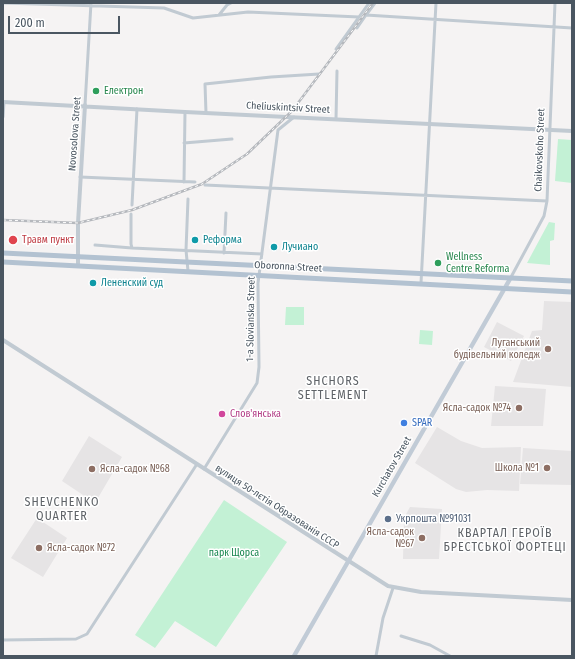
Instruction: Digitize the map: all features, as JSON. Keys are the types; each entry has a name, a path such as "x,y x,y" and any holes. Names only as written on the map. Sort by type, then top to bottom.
{"main road":[{"name":"Oboronna Street","path":"3,253 422,275 572,281"},
{"name":"Oboronna Street","path":"3,262 504,287 512,289 572,292"},
{"name":"Chaikovskoho Street","path":"504,287 510,279"},
{"name":"Kurchatov Street","path":"294,656 504,287"}],"street":[{"path":"3,3 91,4 164,8 193,18 248,12 359,17"},
{"path":"164,8 166,3"},
{"path":"219,15 227,5 232,3"},
{"path":"336,49 369,3"},
{"path":"357,28 375,3"},
{"path":"421,283 436,3"},
{"name":"Chaikovskoho Street","path":"510,279 544,216 547,201 556,3"},
{"name":"Novosolova Street","path":"78,265 80,177 91,4"},
{"path":"366,15 435,21 572,28"},
{"path":"336,119 337,71"},
{"path":"206,113 205,84 271,76 319,74"},
{"path":"3,102 3,117"},
{"name":"Cheliuskintsiv Street","path":"3,102 572,130"},
{"path":"132,205 137,109"},
{"path":"184,182 185,112"},
{"name":"1-a Slovianska Street","path":"204,469 257,383 259,367 258,283 269,188 278,130 296,116"},
{"path":"184,143 232,139"},
{"path":"80,177 195,182"},
{"path":"205,185 547,201"},
{"path":"188,199 186,250 188,271"},
{"path":"224,253 226,213"},
{"path":"131,214 132,248"},
{"path":"95,246 262,254"},
{"name":"вулиця 50-лєтія Образованія СССР","path":"3,340 348,561 393,588 421,592 572,600"},
{"path":"3,640 76,639 87,634 197,464"},
{"path":"376,656 383,618 393,588"},
{"path":"402,636 430,645 450,656"}],"shaded area":[{"name":"Луганський будівельний коледж","path":"544,301 572,302 572,387 513,382 532,331 542,330"},
{"path":"497,322 524,336 511,361 484,347"},
{"name":"Ясла-садок №74","path":"495,386 546,389 543,426 491,426"},
{"path":"437,427 461,441 482,448 521,447 519,491 487,490 466,492 456,489 415,463"},
{"name":"Ясла-садок №68","path":"89,436 122,457 95,503 62,481"},
{"name":"Школа №1","path":"523,448 572,451 572,485 520,484"},
{"name":"Ясла-садок №67","path":"410,507 442,509 439,559 403,559 404,518"},
{"name":"Ясла-садок №72","path":"37,518 67,538 43,577 11,558"}],"green space":[{"path":"558,139 572,140 572,183 555,181"},
{"path":"549,222 555,223 554,240 550,241 550,265 527,263"},
{"path":"286,307 304,307 304,325 285,325"},
{"path":"420,330 433,331 432,345 419,344"},
{"name":"парк Щорса","path":"224,500 287,542 216,647 175,621 155,648 135,635"}],"railway":[{"path":"3,220 78,223 132,210 202,184 247,154 292,111 373,3"}],"place":[{"name":"Електрон","path":"96,91"},
{"name":"Травм пункт","path":"13,240"},
{"name":"Реформа","path":"195,240"},
{"name":"Лучиано","path":"274,247"},
{"name":"Wellness Centre Reforma","path":"438,263"},
{"name":"Лененский суд","path":"93,283"},
{"name":"Луганський будівельний коледж","path":"548,349"},
{"name":"Ясла-садок №74","path":"519,408"},
{"name":"Слов'янська","path":"222,414"},
{"name":"SPAR","path":"404,423"},
{"name":"Школа №1","path":"547,468"},
{"name":"Ясла-садок №68","path":"92,469"},
{"name":"Укрпошта №91031","path":"388,519"},
{"name":"Ясла-садок №67","path":"422,538"},
{"name":"Ясла-садок №72","path":"39,548"}],"district":[{"name":"SHCHORS SETTLEMENT","path":"333,389"},
{"name":"SHEVCHENKO QUARTER","path":"62,510"},
{"name":"КВАРТАЛ ГЕРОЇВ БРЕСТСЬКОЇ ФОРТЕЦІ","path":"505,541"}]}
